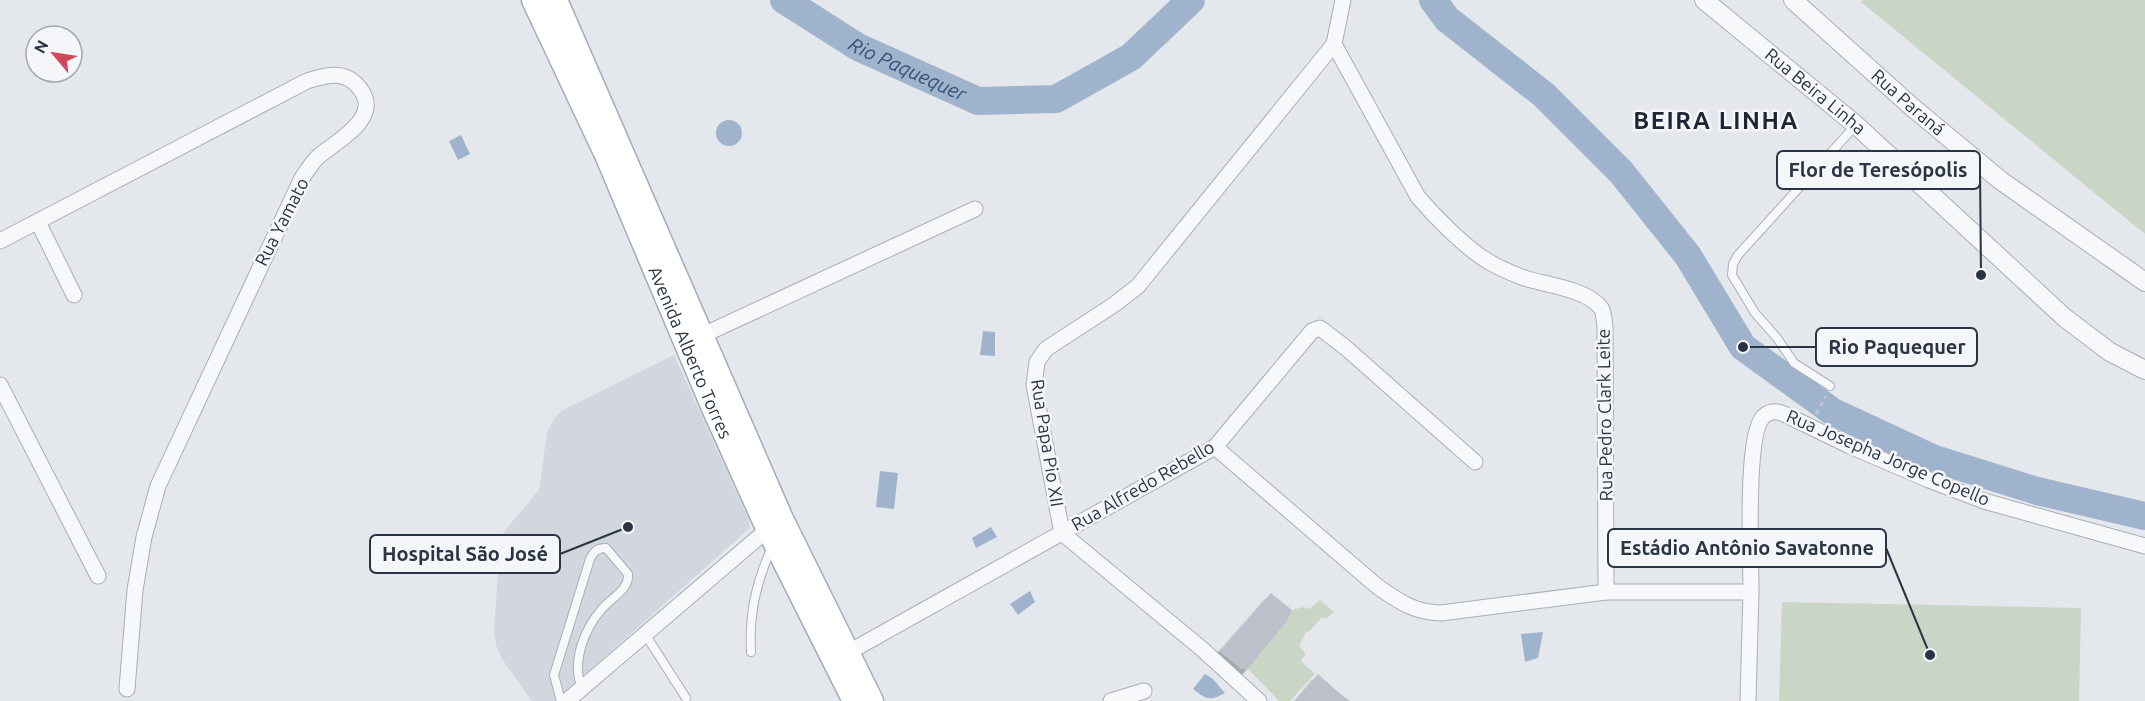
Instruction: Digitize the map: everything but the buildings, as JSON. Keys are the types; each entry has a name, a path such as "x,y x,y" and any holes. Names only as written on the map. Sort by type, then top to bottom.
{"main road":[{"name":"Avenida Alberto Torres","path":"533,0 606,155 712,406 774,530 854,701"},
{"name":"Avenida Alberto Torres","path":"556,0 701,336 774,530 849,652 873,701"}],"street":[{"name":"Rua Papa Pio XII","path":"1259,701 1202,649 1062,533 1034,385 1037,362 1046,349 1115,304 1138,286 1334,44 1343,0"},
{"name":"Rua Beira Linha","path":"1704,0 1856,125 2065,318 2110,352 2145,370"},
{"name":"Rua Paraná","path":"1793,0 1912,107 2000,180 2145,282"},
{"name":"Rua Pedro Clark Leite","path":"1334,44 1418,197 1433,214 1484,259 1526,279 1570,290 1593,301 1603,309 1605,326 1606,592"},
{"name":"Rua Yamato","path":"0,241 307,81 327,74 339,76 352,81 363,93 366,106 358,126 318,157 302,178 158,486 144,537 135,590 127,689"},
{"path":"701,336 975,209"},
{"path":"38,222 74,295"},
{"name":"Rua Alfredo Rebello","path":"849,652 1215,447 1312,331 1320,328 1346,348 1475,462"},
{"path":"0,385 98,576"},
{"name":"Rua Josepha Jorge Copello","path":"1748,701 1754,444 1762,417 1775,411 1919,476 1984,501 2145,546"},
{"path":"1215,447 1378,586 1403,604 1423,612 1441,613 1606,592 1750,592"},
{"path":"567,701 645,634 774,530"},
{"path":"1111,701 1144,691"}],"lane":[{"path":"1829,388 1794,363 1777,338 1755,313 1732,275 1733,264 1738,255 1856,125"},
{"path":"751,652 752,608 774,530"},
{"path":"561,701 554,675 590,559 595,551 606,548 628,574 629,579 601,610 586,634 578,659 578,679 582,688"},
{"path":"645,634 686,698"}],"path":[{"path":"1813,419 1829,388"}],"shaded area":[{"path":"674,355 749,520 750,528 555,701 532,701 502,659 496,645 494,630 500,544 505,530 539,490 547,433 555,417 561,411"}],"green space":[{"path":"1863,0 2145,0 2145,234 1861,2"},
{"path":"1320,600 1334,612 1327,618 1321,618 1310,631 1306,632 1299,646 1306,654 1301,661 1315,674 1290,701 1279,701 1248,669 1287,621 1292,610 1304,607 1310,609"},
{"path":"1782,602 2081,608 2079,701 1779,701"}],"water":[{"path":"729,120 738,124 742,133 738,142 729,146 720,142 716,133 720,124"},
{"path":"461,135 470,154 458,160 449,141"},
{"path":"983,331 995,332 995,356 980,355"},
{"path":"880,471 898,473 894,509 876,507"},
{"path":"991,527 997,537 976,548 972,538"},
{"path":"1030,591 1035,602 1018,615 1010,604"},
{"path":"1543,632 1538,658 1525,662 1521,634"},
{"path":"1205,674 1213,679 1225,693 1209,698 1193,689"}],"waterway":[{"name":"Rio Paquequer","path":"784,0 858,47 978,101 1056,99 1131,57 1191,0"},
{"name":"Rio Paquequer","path":"1433,0 1447,19 1544,95 1621,172 1688,256 1743,347 1833,412 1932,458 2037,491 2145,516"}],"place":[{"name":"Flor de Teresópolis","path":"1981,275"},
{"name":"Rio Paquequer","path":"1743,347"},
{"name":"Hospital São José","path":"628,527"},
{"name":"Estádio Antônio Savatonne","path":"1930,655"}],"district":[{"name":"BEIRA LINHA","path":"1716,121"}]}
